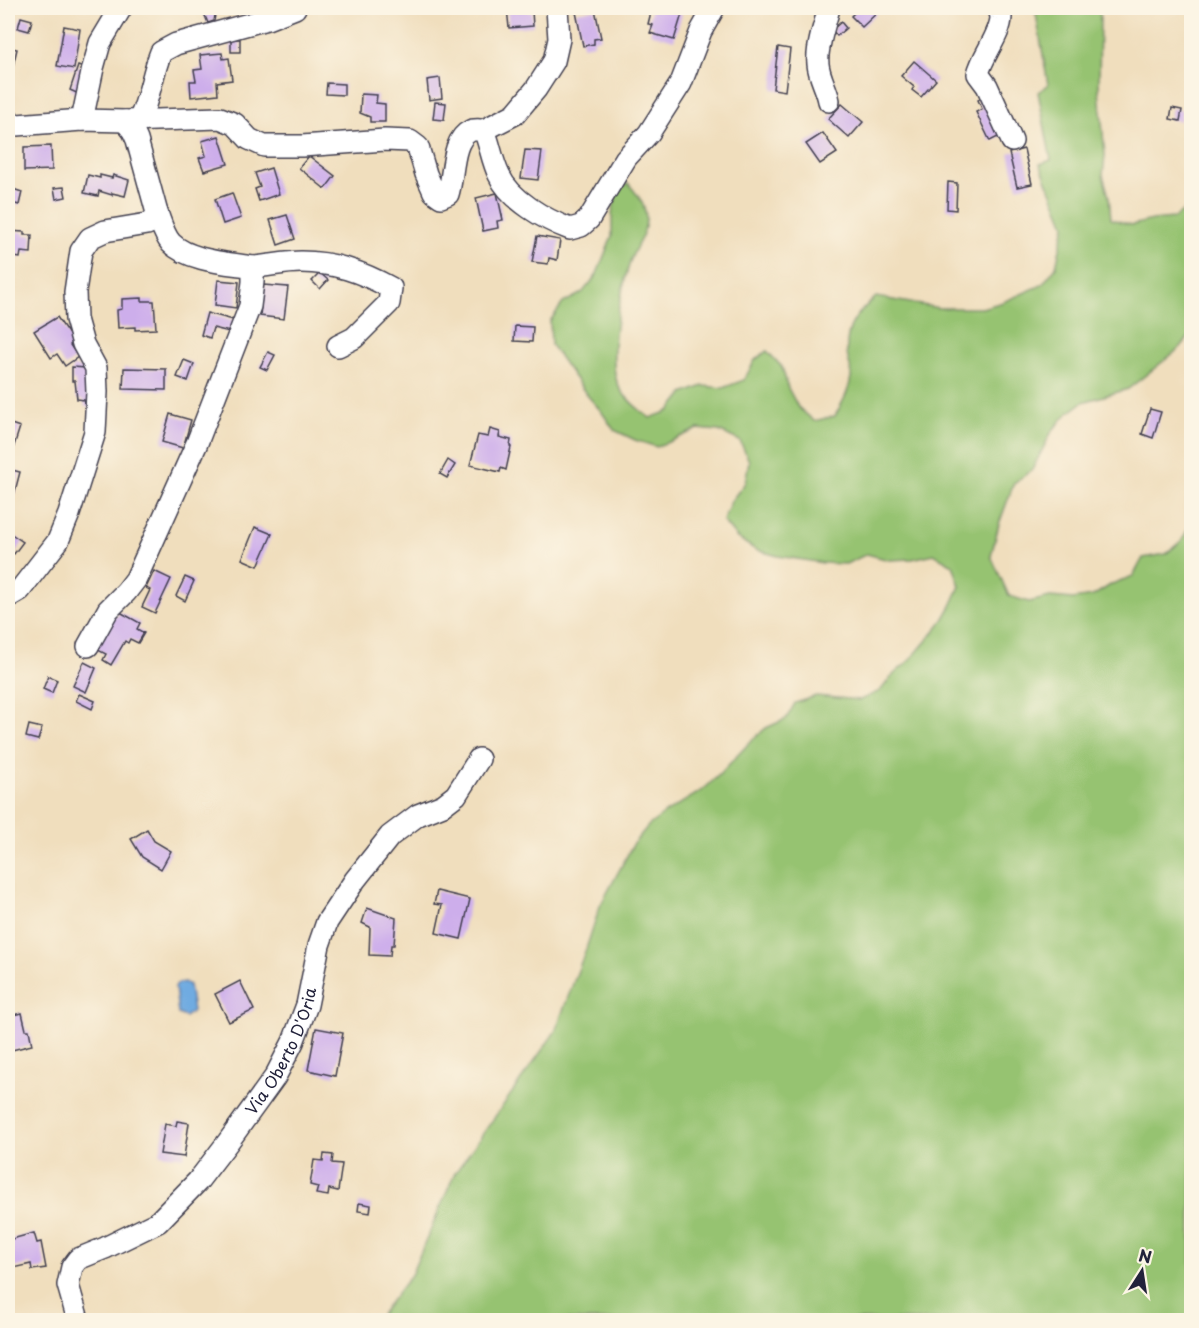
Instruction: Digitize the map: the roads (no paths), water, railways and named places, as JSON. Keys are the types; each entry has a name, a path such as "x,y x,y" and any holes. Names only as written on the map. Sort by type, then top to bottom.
{"street":[{"path":"82,120 100,43 121,8"},
{"path":"132,121 145,108 152,87 155,66 161,52 176,44 267,19 295,8"},
{"path":"8,122 17,125 82,120 220,118 235,124 249,139 264,146 302,146 385,140 410,141 418,147 434,192 441,197 448,194 451,186 457,147 463,136 471,130 484,130 515,114 536,89 554,61 559,39 557,8"},
{"path":"484,130 499,176 510,191 536,212 559,225 570,229 581,226 589,219 626,158 649,133 681,83 701,31 714,8"},
{"path":"829,8 818,54 818,66 829,101"},
{"path":"998,8 1001,18 999,27 978,74 987,86 1012,141"},
{"path":"132,121 163,230 171,243 183,252 193,256 253,267 300,262 342,266 391,288 389,303 354,338 338,346"},
{"path":"8,597 20,590 58,540 69,514 95,432 98,393 96,368 83,344 76,319 75,292 81,251 90,238 105,231 147,224 154,221 157,213"},
{"path":"88,646 108,610 136,579 197,443 250,306 254,282 253,267"},
{"name":"Via Oberto D'Oria","path":"78,1320 68,1285 72,1267 78,1259 158,1222 198,1181 275,1077 293,1042 307,1005 319,945 327,922 355,880 390,836 418,815 443,805 456,795 479,759"}],"water":[{"path":"184,982 189,985 193,1011 185,1017 178,1014 175,987"}]}
